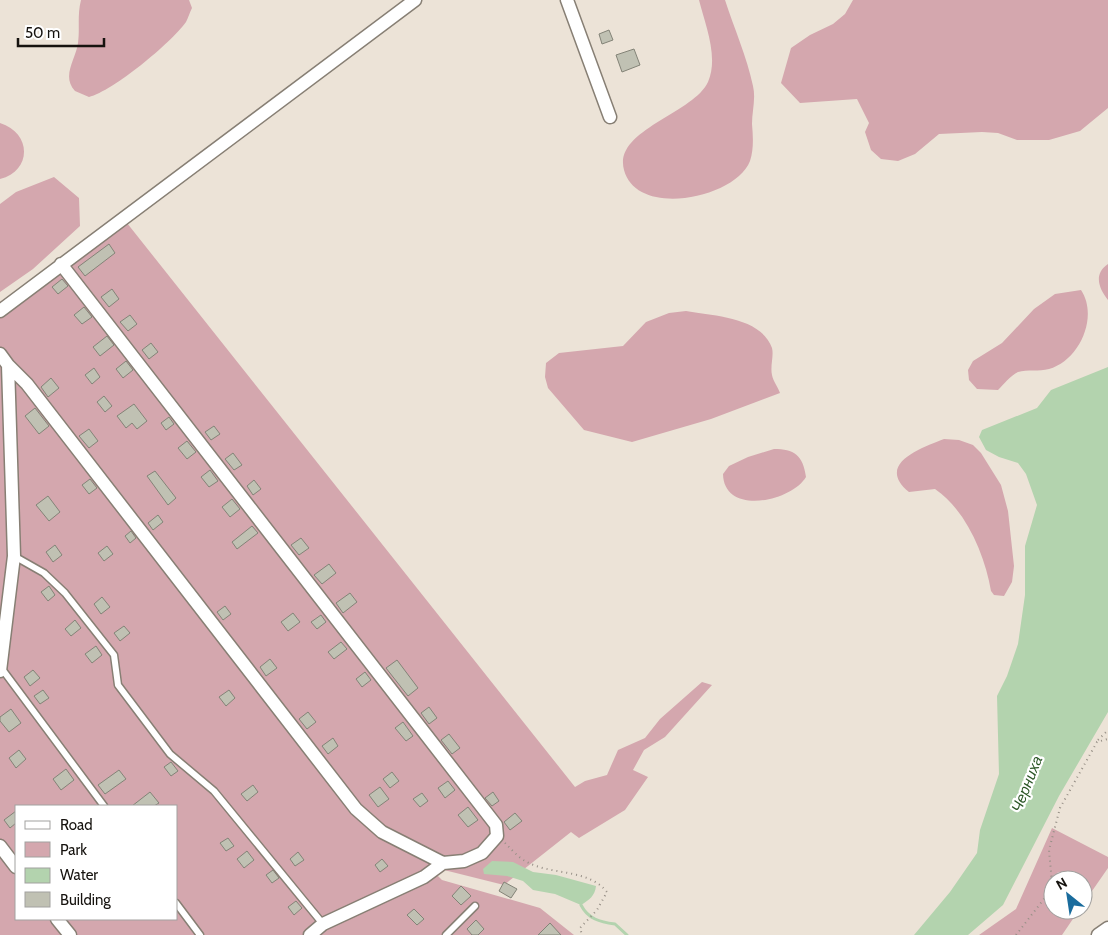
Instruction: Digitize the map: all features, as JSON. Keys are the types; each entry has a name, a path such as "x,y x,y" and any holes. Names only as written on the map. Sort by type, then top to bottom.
{"street":[{"path":"0,310 415,0"},
{"path":"567,0 610,117"},
{"path":"61,264 496,825 497,836 482,853 464,861 443,863 424,877 323,924 310,935"},
{"path":"0,354 27,384 356,809 382,832 443,863"},
{"path":"1,670 14,556 8,365"},
{"path":"0,846 15,866"},
{"path":"59,920 70,935"},
{"path":"1098,935 1108,928"}],"lane":[{"path":"14,556 44,573 65,593 114,655 118,685 170,754 214,791 323,924"},
{"path":"1,670 103,805"},
{"path":"178,906 200,935"},
{"path":"446,935 475,906"}],"path":[{"path":"1016,935 1047,895 1052,876 1049,850 1060,808 1097,742 1108,730"},
{"path":"1097,742 1108,739"},
{"path":"497,836 525,861 566,874 591,878 601,884 608,892 605,899 580,928 582,935"}],"green space":[{"path":"81,0 189,0 192,8 186,22 168,42 112,86 89,97 75,91 69,79 70,67 78,43"},
{"path":"699,0 725,0 744,53 754,91 753,142 750,161 741,174 726,185 707,193 687,198 666,198 647,194 633,185 624,170 624,156 630,144 642,133 687,104 700,93 708,82 711,72 712,51"},
{"path":"853,0 1108,0 1108,108 1080,131 1049,140 1017,140 998,133 982,132 939,134 915,154 898,161 881,159 871,150 865,132 869,123 857,99 800,103 781,83 791,48 810,35 833,24 845,14"},
{"path":"0,123 18,135 24,152 18,168 10,175 0,179"},
{"path":"54,177 79,198 80,226 33,269 0,292 0,204 16,192"},
{"path":"123,218 575,787 585,781 607,775 618,750 645,738 660,719 702,682 712,685 665,737 644,750 633,770 648,777 625,810 579,838 571,832 504,885 428,866 442,880 540,908 574,935 0,935 0,302"},
{"path":"1108,264 1108,300 1100,286 1099,277 1100,272"},
{"path":"1081,290 1086,301 1087,325 1077,348 1069,357 1049,369 1018,372 998,390 977,389 969,380 968,370 973,361 1002,343 1034,309 1055,294"},
{"path":"686,311 735,320 758,330 772,348 772,375 780,393 711,419 632,442 584,430 548,388 545,377 546,363 559,353 623,346 646,322 669,313"},
{"path":"944,439 959,440 973,445 981,453 1001,485 1008,511 1014,566 1012,582 1004,596 994,595 991,591 979,548 965,521 946,498 935,489 909,492 900,482 897,473 899,465 905,458 924,447"},
{"path":"774,449 787,450 800,458 806,477 798,486 787,493 773,498 759,501 746,500 734,496 726,487 723,474 729,466 748,457"},
{"path":"1052,828 1108,857 1108,868 1093,890 1093,870 1043,870 1043,920 1072,920 1062,935 979,935 1016,909"}],"water":[{"name":"Черниха","path":"1108,367 1108,712 1059,796 1003,905 968,935 914,935 950,892 977,853 980,830 999,774 997,696 1007,676 1018,644 1025,595 1025,546 1037,505 1026,474 1018,463 999,457 986,450 979,437 982,430 1037,408 1051,390"},
{"path":"492,861 513,862 533,872 556,875 596,886 591,897 581,905 555,894 533,890 523,881 507,876 484,874 483,869"}],"building":[{"path":"609,30 613,40 602,44 599,34"},
{"path":"634,49 640,65 622,72 616,55"},
{"path":"109,244 115,253 85,276 78,267"},
{"path":"62,279 68,286 58,294 52,287"},
{"path":"112,289 119,299 109,307 101,297"},
{"path":"84,307 92,317 82,324 74,315"},
{"path":"130,315 137,324 128,331 120,322"},
{"path":"107,336 114,345 100,356 93,347"},
{"path":"151,343 158,352 149,359 142,350"},
{"path":"126,361 133,370 123,378 116,369"},
{"path":"94,368 100,377 92,384 85,375"},
{"path":"51,378 59,388 48,397 41,387"},
{"path":"104,396 112,406 105,412 97,402"},
{"path":"134,404 147,421 137,429 132,423 126,428 117,416"},
{"path":"35,408 49,426 39,434 25,416"},
{"path":"169,417 174,424 166,430 161,423"},
{"path":"214,426 220,434 211,440 205,432"},
{"path":"89,429 98,441 89,448 79,436"},
{"path":"187,441 196,452 187,459 178,448"},
{"path":"233,453 242,465 234,470 225,459"},
{"path":"210,470 218,481 209,487 201,477"},
{"path":"155,471 176,498 168,505 147,476"},
{"path":"90,479 97,488 89,494 82,485"},
{"path":"254,480 261,489 253,495 247,486"},
{"path":"48,496 60,512 49,521 36,505"},
{"path":"232,499 240,509 230,517 222,507"},
{"path":"158,515 163,522 153,530 148,523"},
{"path":"252,526 258,533 237,549 232,542"},
{"path":"131,531 136,538 130,543 125,536"},
{"path":"301,538 309,548 299,555 291,545"},
{"path":"55,545 62,555 53,562 46,552"},
{"path":"107,546 113,554 104,561 98,553"},
{"path":"329,564 336,573 322,584 314,575"},
{"path":"49,586 55,595 48,601 41,592"},
{"path":"350,593 357,602 343,613 336,603"},
{"path":"102,597 110,607 101,614 94,604"},
{"path":"225,606 231,614 223,620 217,612"},
{"path":"293,613 300,622 288,631 281,622"},
{"path":"321,615 326,622 317,629 311,622"},
{"path":"75,620 81,628 71,636 65,629"},
{"path":"124,626 130,633 120,641 114,633"},
{"path":"341,642 347,649 334,659 328,652"},
{"path":"96,646 102,655 92,663 85,654"},
{"path":"270,659 277,668 266,676 260,667"},
{"path":"397,660 418,688 408,696 386,668"},
{"path":"33,670 40,678 30,686 24,677"},
{"path":"365,672 371,680 362,687 356,679"},
{"path":"43,690 49,698 40,704 34,696"},
{"path":"229,690 235,698 226,706 219,697"},
{"path":"429,707 437,718 429,724 421,713"},
{"path":"11,709 21,723 9,732 0,721 0,717"},
{"path":"308,712 316,722 307,729 299,719"},
{"path":"403,722 413,736 406,741 395,728"},
{"path":"449,734 460,748 452,754 441,740"},
{"path":"333,738 338,746 328,754 322,746"},
{"path":"19,750 26,759 16,768 9,758"},
{"path":"171,762 178,771 171,776 164,767"},
{"path":"66,769 74,780 61,790 53,779"},
{"path":"119,770 126,779 105,794 98,785"},
{"path":"392,772 399,781 390,788 383,779"},
{"path":"448,781 455,790 445,798 438,788"},
{"path":"253,785 258,792 247,801 241,794"},
{"path":"380,787 389,799 378,807 369,795"},
{"path":"150,792 159,803 156,805 133,805"},
{"path":"493,792 499,801 492,806 485,798"},
{"path":"422,793 428,801 420,807 413,799"},
{"path":"468,807 478,820 468,827 458,815"},
{"path":"15,812 15,824 10,828 4,820"},
{"path":"515,813 522,821 510,830 504,822"},
{"path":"228,838 234,846 226,851 220,843"},
{"path":"247,851 254,860 244,868 237,859"},
{"path":"298,852 304,860 295,866 290,859"},
{"path":"382,859 388,866 380,872 375,865"},
{"path":"273,870 279,878 272,883 266,875"},
{"path":"504,882 517,889 511,898 499,891"},
{"path":"461,886 471,896 461,905 452,896"},
{"path":"296,901 302,908 294,915 288,907"},
{"path":"414,909 424,919 417,925 407,915"},
{"path":"476,920 484,929 478,935 472,935 467,929"},
{"path":"550,923 561,935 538,935"}],"waterway":[{"path":"581,905 591,917 599,921 615,924 627,935"}]}
